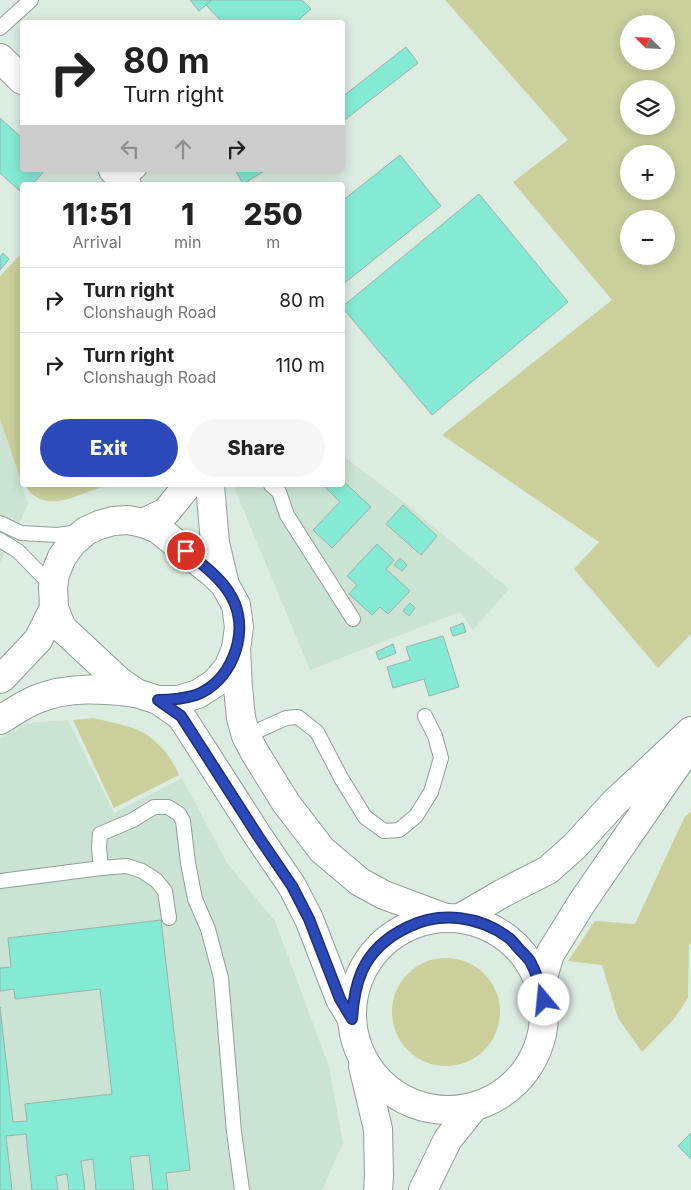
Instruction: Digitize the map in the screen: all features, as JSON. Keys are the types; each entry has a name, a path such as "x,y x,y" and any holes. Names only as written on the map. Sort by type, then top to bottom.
{"street":[{"path":"0,58 20,78"},
{"path":"143,523 166,512 186,487"},
{"path":"210,487 215,543 225,585 236,605 237,612 239,627 236,649 241,718 246,736 286,803 322,850 360,882 384,894 452,917 487,925 510,939 529,960 541,984 545,1019 542,1036 536,1055 526,1072 512,1086 494,1099 473,1108 454,1111 435,1110 416,1105 399,1097 383,1086 370,1072 354,1038 352,1019 354,994 362,970 376,949 395,933 418,922 452,917 548,870 575,846 614,803 691,731"},
{"path":"225,585 158,529 128,520 113,521 86,531 72,543 62,557 55,574 54,598 62,628 119,681 181,716 292,886 309,919 340,999 352,1019"},
{"path":"0,679 38,640 54,598"},
{"path":"0,720 36,699 63,691 102,689 178,700 198,694 215,683 228,668 236,649"},
{"path":"541,984 550,954 583,901 691,745"},
{"path":"361,1055 378,1129 378,1190"},
{"path":"423,1190 448,1140 473,1108"}],"lane":[{"path":"0,28 31,0"},
{"path":"273,487 279,492 287,515 353,619"},
{"path":"0,524 21,533 57,535 86,531"},
{"path":"0,540 18,551 54,598"},
{"path":"246,736 286,718 298,717 316,732 365,817 384,831 399,830 416,816 430,792 441,758 425,716"},
{"path":"100,868 100,834 133,820 154,807 168,807 179,814 183,821 195,899 208,929 221,978 234,1132 242,1190"},
{"path":"0,881 127,866 142,871 156,880 165,891 169,918"}],"shaded area":[{"path":"0,419 20,480 20,487 22,487 28,504 0,563"},
{"path":"345,458 399,498 509,589 473,630 460,612 310,670 234,487 345,487"},
{"path":"68,720 114,813 182,778 227,863 275,921 329,1067 343,1143 322,1190 0,1190 0,739 27,723"}],"green space":[{"path":"445,0 691,0 691,634 658,668 574,569 599,542 442,435 612,300 513,182 568,140"},
{"path":"20,255 20,477 0,419 0,276"},
{"path":"27,487 103,487 72,498 52,501 32,494"},
{"path":"94,718 126,726 144,733 165,751 179,775 114,808 73,720"},
{"path":"691,812 691,946 689,942 688,998 673,1020 642,1052 618,1018 602,965 568,961 595,921 635,924 685,816"},
{"path":"446,958 467,962 485,973 496,991 500,1012 496,1033 485,1051 467,1062 446,1066 425,1062 407,1051 396,1033 392,1012 396,991 407,973 425,962"}],"building":[{"path":"190,0 212,0 199,11"},
{"path":"212,0 302,0 311,9 298,20 220,20 206,5"},
{"path":"406,47 418,63 345,120 345,95"},
{"path":"0,118 20,136 20,172 43,172 35,182 20,182 20,191 0,173"},
{"path":"400,155 441,206 345,283 345,199"},
{"path":"236,172 263,172 246,182 242,182"},
{"path":"479,194 568,302 432,415 345,311 345,305"},
{"path":"3,253 9,259 0,270 0,257"},
{"path":"345,483 371,507 332,548 313,530 340,502 325,487 345,487"},
{"path":"403,505 437,536 421,555 386,524"},
{"path":"377,544 394,560 386,569 410,591 388,614 380,607 372,615 349,594 357,585 347,576"},
{"path":"400,558 407,565 402,571 394,565"},
{"path":"410,603 415,608 409,616 403,611"},
{"path":"463,623 466,632 453,636 450,628"},
{"path":"443,636 459,687 429,696 424,679 393,688 387,667 410,660 406,647"},
{"path":"393,644 396,653 379,660 376,652"},
{"path":"161,920 190,1170 166,1173 168,1190 153,1190 149,1155 130,1157 134,1190 96,1190 93,1159 81,1161 85,1190 69,1190 67,1174 56,1176 58,1190 32,1190 26,1134 6,1136 12,1190 0,1190 0,1007 13,1122 27,1121 25,1104 112,1094 100,989 15,999 14,989 0,991 0,968 11,967 8,938"},
{"path":"691,1133 691,1159 678,1146"}],"route":[{"path":"186,551 225,585 236,605 239,627 236,649 228,668 215,683 198,694 178,700 158,700 181,716 292,886 309,919 340,999 352,1019 354,994 362,970 376,949 395,933 418,922 443,917 460,918 487,925 510,939 529,960 541,984 544,1000"}]}
